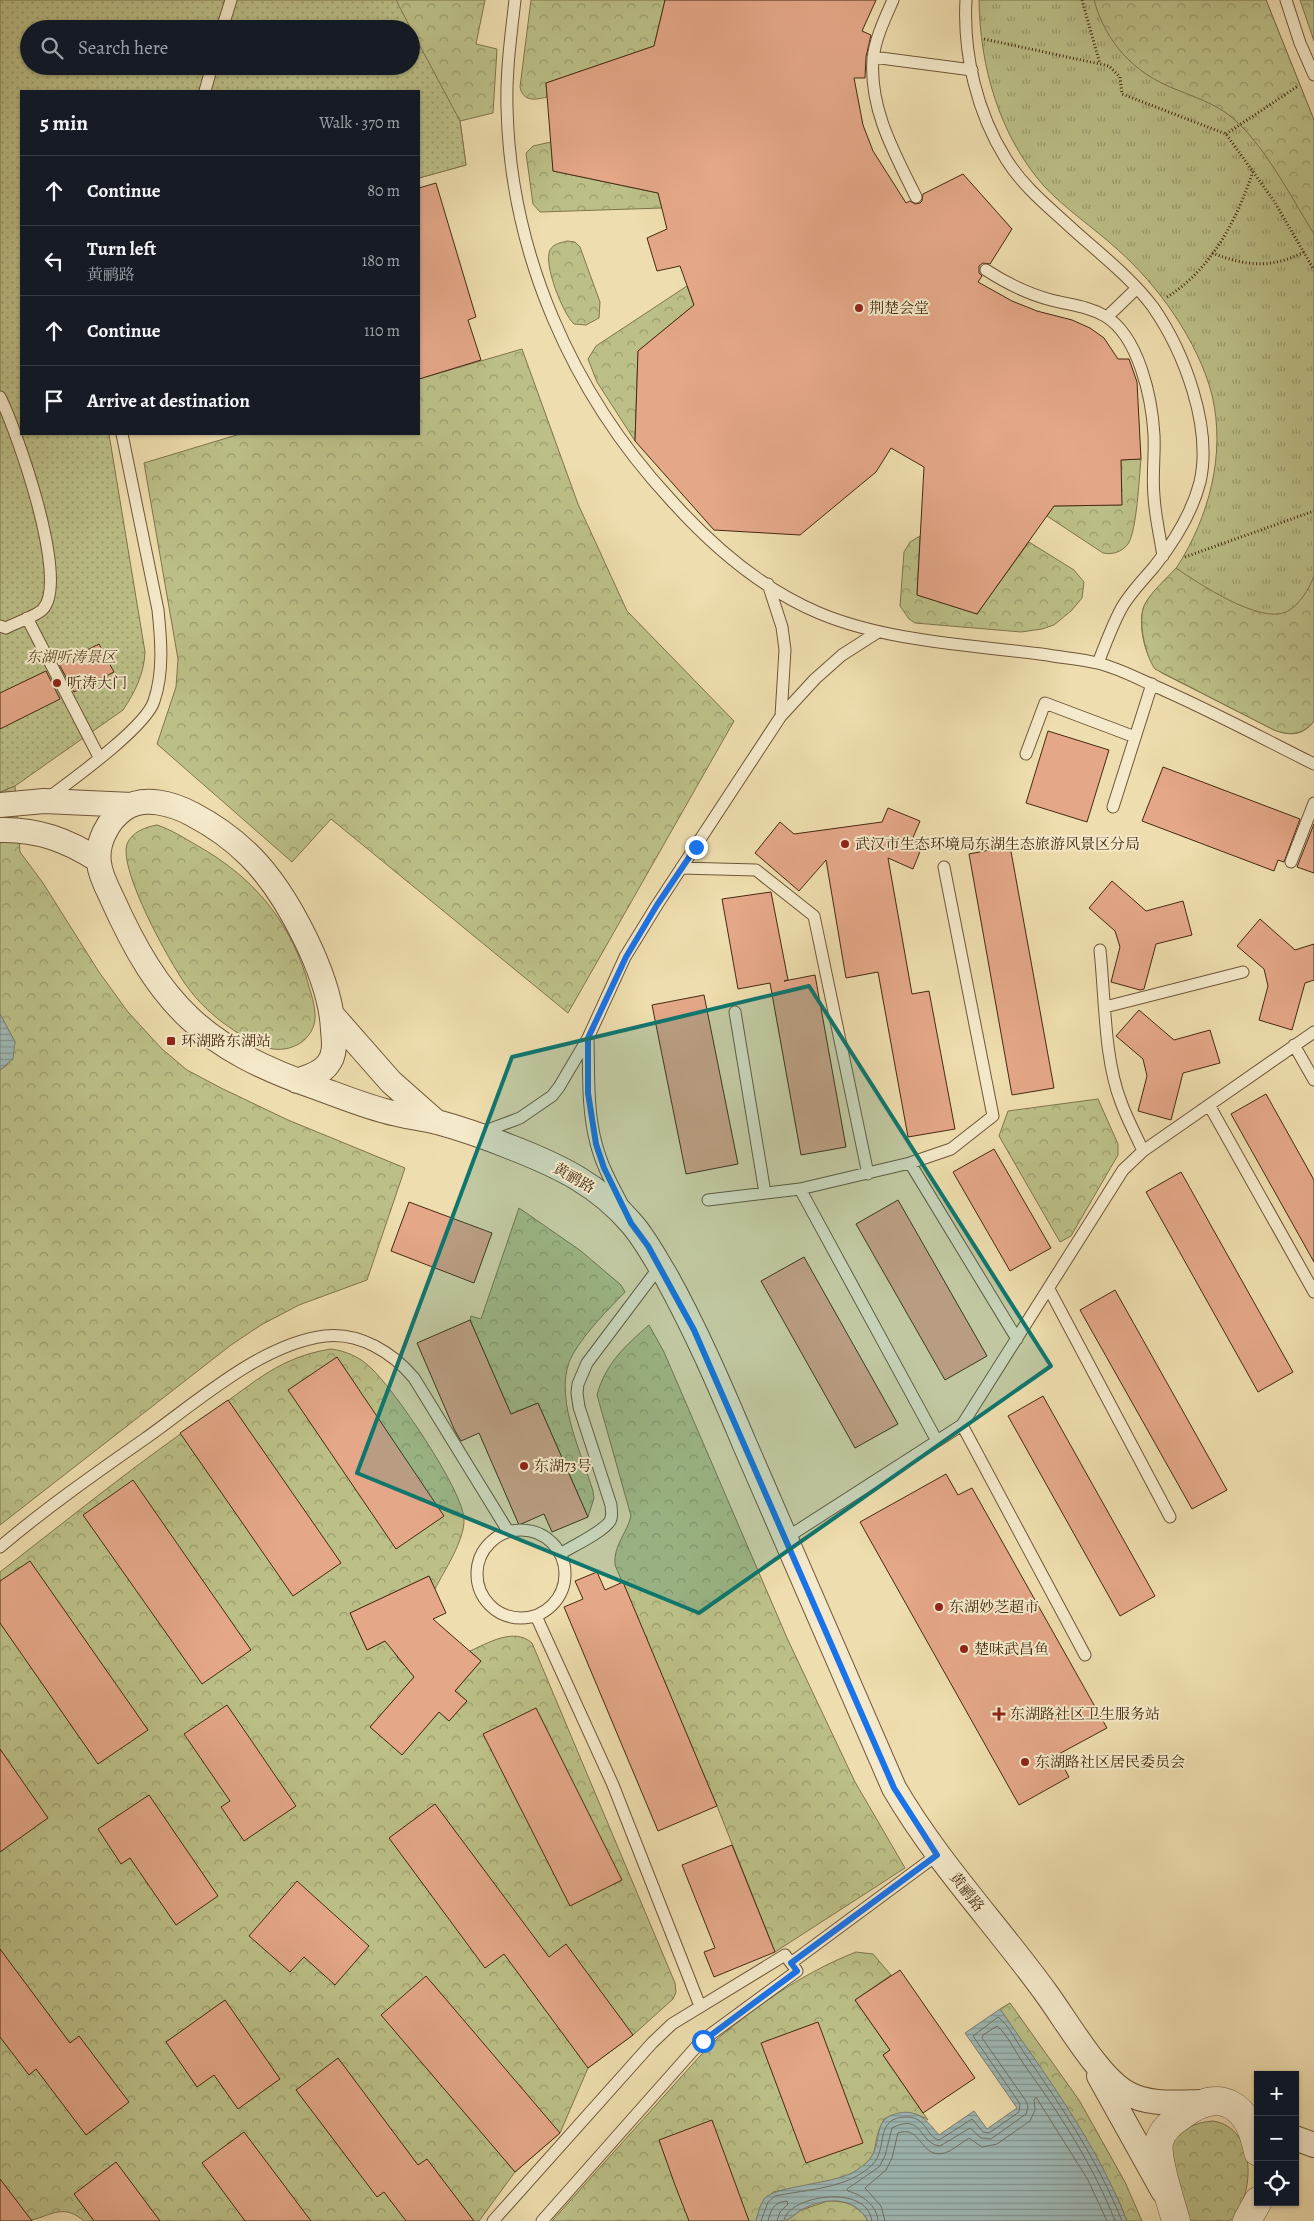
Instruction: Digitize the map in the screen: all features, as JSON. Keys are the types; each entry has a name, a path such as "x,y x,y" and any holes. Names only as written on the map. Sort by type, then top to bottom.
{"street":[{"path":"0,805 44,801 132,805 154,802 181,808 208,824 250,856 268,878 299,928 323,983 333,1016 334,1050 329,1064 316,1074 298,1081"},
{"path":"0,830 30,832 55,837 77,846 98,860 101,842 107,828 122,810 132,805"},
{"name":"黄鹂路","path":"98,860 107,889 128,931 159,984 187,1018 218,1043 283,1076 384,1111 436,1122 478,1134 572,1173 599,1192 631,1223 660,1266 698,1338 894,1788 937,1855 1045,1992 1084,2048 1110,2081 1127,2094 1150,2100 1205,2102 1214,2100 1228,2103 1251,2119 1254,2133"},
{"path":"333,1016 391,1082 436,1122"},
{"name":"黄鹂路","path":"1084,2048 1174,2215"},
{"name":"黄鹂路","path":"1174,2215 1159,2152 1159,2142 1170,2124 1205,2102"},
{"path":"1299,2139 1314,2145"},
{"path":"1247,2221 1255,2206"}],"lane":[{"path":"224,20 230,0"},
{"path":"515,0 509,50 506,105 509,153 517,201 528,248 562,341 587,389 620,440 649,476 688,519 724,553 794,602 816,612 878,632 1098,663 1152,684 1314,764"},
{"path":"893,0 883,21 873,57 873,90 881,119 916,198"},
{"path":"966,0 966,36 972,70 982,108 1006,159 1020,179 1036,196 1152,306 1165,326 1188,374 1201,421 1204,444 1200,482 1192,506 1180,531 1163,556 1121,608 1098,663"},
{"path":"1286,0 1310,78"},
{"path":"873,57 972,70"},
{"path":"205,90 209,75"},
{"path":"986,270 1020,290 1049,300 1090,309 1107,317 1123,334 1134,350 1145,380 1154,434 1154,496 1163,556"},
{"path":"1107,317 1136,289"},
{"path":"0,396 26,461 36,493 43,524 49,585 48,600 43,609 6,628 0,626"},
{"path":"44,801 135,727 149,712 154,702 160,663 161,638 158,610 122,435"},
{"path":"768,584 782,627 785,650 781,716"},
{"path":"27,618 99,757"},
{"path":"478,1134 520,1118 552,1096 588,1038 626,957 681,868 781,716 815,679 842,655 878,632"},
{"path":"1113,808 1152,684"},
{"path":"1026,754 1044,703 1135,737"},
{"path":"1291,862 1314,803"},
{"path":"708,1200 800,1189 910,1163 951,1149 993,1116 944,867"},
{"path":"681,868 756,870 814,916 868,1174"},
{"path":"1100,950 1111,1063 1115,1084 1121,1103 1144,1151"},
{"path":"1106,1007 1243,972"},
{"path":"735,1012 765,1193"},
{"path":"786,1538 962,1424 1123,1170 1144,1151 1314,1032"},
{"path":"588,1038 588,1093 596,1144 604,1168 631,1223"},
{"path":"1294,1045 1314,1080"},
{"path":"1209,1105 1314,1292"},
{"path":"910,1163 1017,1339"},
{"path":"800,1189 938,1441"},
{"path":"560,1554 603,1527 610,1521 612,1515 611,1505 579,1407 578,1384 587,1363 660,1266"},
{"path":"1049,1288 1170,1517"},
{"path":"0,1547 35,1517 251,1364 300,1340 328,1336 361,1341 388,1353 401,1363 414,1378 508,1531"},
{"path":"962,1424 1086,1655"},
{"path":"523,1530 538,1533 551,1542 560,1554 565,1568 564,1583 559,1597 549,1608 536,1616 522,1618 508,1616 495,1610 485,1600 479,1588 477,1574 479,1560 485,1547 495,1538 508,1531 523,1530"},
{"path":"536,1616 613,1785 700,2006"},
{"path":"791,1963 937,1855"},
{"path":"493,2221 652,2043 672,2024 785,1955 797,1971 696,2047 542,2221"}],"path":[{"path":"1082,0 1100,64"},
{"path":"966,36 1109,66 1117,72 1121,81 1122,94 1226,134 1274,201 1314,270"},
{"path":"1226,134 1310,78"},
{"path":"1152,306 1183,285 1212,253 1240,206 1253,170"},
{"path":"1212,253 1229,260 1258,264 1288,260 1304,252"},
{"path":"1152,569 1314,511"}],"highlighted area":[{"path":"809,986 1051,1366 699,1613 357,1473 512,1057"}],"green space":[{"path":"0,0 485,0 476,44 497,49 493,113 460,121 466,165 420,178 420,90 21,90"},
{"name":"东湖听涛景区","path":"0,0 396,0 407,20 20,20 20,75 420,75 420,45 460,121 466,165 420,178 420,90 20,90 20,435 109,435 145,652 143,668 138,682 123,710 15,786 0,792"},
{"path":"531,0 665,0 654,46 546,83 547,97 530,99 524,95 520,87"},
{"path":"979,0 1266,0 1314,120 1314,721 1301,732 1291,734 1274,730 1162,673 1151,661 1147,652 1141,623 1144,606 1151,595 1177,567 1188,548 1206,506 1212,484 1217,440 1216,417 1212,395 1206,375 1187,335 1175,315 1147,279 1108,241 1060,202 1043,185 1015,144 995,99 988,75 980,25"},
{"path":"1094,0 1266,0 1314,120 1314,234 1276,171 1254,140 1242,127 1217,107 1160,82 1135,65 1114,43 1099,16"},
{"path":"1300,0 1314,0 1314,41"},
{"path":"551,142 553,171 658,193 662,208 540,212 533,204 526,153 533,146"},
{"path":"567,241 575,242 580,247 600,302 599,318 586,325 574,324 570,319 555,288 549,266 550,250 556,245"},
{"path":"687,286 694,305 638,351 635,441 597,382 588,359 596,346"},
{"path":"522,349 578,504 627,611 734,721 568,1013 331,819 292,862 157,744 176,687 178,659 144,463 237,435 420,435 420,379"},
{"path":"1141,459 1134,527 1128,544 1120,551 1103,553 1047,516 1054,506 1121,505 1121,460"},
{"path":"920,536 917,595 977,614 1029,542 1074,570 1084,582 1082,598 1072,610 1054,625 1042,629 1021,632 915,623 909,619 900,606 904,552 910,542"},
{"path":"1176,568 1229,600 1261,612 1274,614 1286,612 1295,606 1306,592 1314,576 1314,721 1310,726 1296,733 1274,730 1155,669 1148,655 1143,637 1143,611 1151,594"},
{"path":"15,786 20,852 43,883 99,972 128,1012 162,1049 187,1070 221,1088 288,1120 405,1168 367,1280 299,1305 261,1325 231,1345 0,1525 0,1070 7,1065 15,1042 0,1014 0,792"},
{"path":"157,825 198,846 235,871 265,900 289,935 306,976 315,1013 313,1029 297,1045 290,1048 273,1049 256,1044 223,1023 206,1008 179,974 137,894 126,856 127,844 132,836 144,829"},
{"path":"1098,1099 1118,1144 1118,1155 1071,1236 1060,1242 999,1136 1008,1111"},
{"path":"519,1208 581,1251 621,1285 625,1292 584,1337 573,1354 567,1369 565,1386 566,1404 594,1498 588,1517 538,1403 511,1414 470,1320 471,1316 481,1319"},
{"path":"649,1325 664,1352 787,1638 855,1782 905,1868 775,1952 717,1806 615,1565 616,1552 631,1516 597,1395 605,1374 617,1356"},
{"path":"331,1349 342,1351 357,1358 382,1379 426,1440 452,1486 461,1505 464,1519 458,1546 435,1589 429,1576 350,1613 367,1650 387,1640 399,1660 415,1676 370,1727 402,1754 439,1712 449,1721 467,1701 455,1691 481,1661 470,1651 509,1636 525,1638 532,1643 675,1983 676,1992 673,1999 633,2035 588,2068 560,2133 515,2172 479,2221 84,2221 71,2213 59,2212 32,2220 0,2221 0,1572 133,1469 269,1372 297,1358"},
{"path":"856,1952 873,1954 891,1975 855,2000 890,2050 883,2055 928,2120 912,2114 895,2115 884,2119 878,2131 873,2153 862,2167 839,2178 825,2182 773,2192 760,2207 756,2221 552,2221 708,2047 778,1993 816,1970"},
{"path":"1010,2003 1079,2100 1125,2182 1142,2221 1127,2221 1120,2203 1070,2113 1000,2009"},
{"path":"1213,2121 1227,2126 1238,2136 1245,2149 1248,2164 1248,2180 1239,2210 1230,2221 1190,2221 1180,2198 1171,2144 1183,2131 1200,2123"},
{"path":"828,2201 851,2205 860,2211 868,2221 786,2221 801,2210"}],"water":[{"path":"0,1014 15,1042 13,1059 0,1070"},
{"path":"1000,2009 1086,2138 1115,2193 1127,2221 868,2221 855,2207 839,2201 830,2201 812,2205 787,2220 756,2221 764,2199 770,2195 779,2191 845,2176 862,2166 873,2154 882,2123 891,2115 906,2112 918,2115 927,2121 939,2135 974,2111 987,2129 1017,2108 965,2033"}],"building":[{"name":"荆楚会堂","path":"665,0 876,0 862,31 871,35 866,57 865,78 854,78 863,125 873,151 906,203 910,201 915,204 920,203 923,194 963,174 1012,229 990,264 983,263 979,266 979,273 982,276 978,282 1012,301 1037,311 1072,320 1090,328 1104,338 1118,359 1129,359 1137,382 1141,459 1121,460 1122,505 1054,506 977,614 917,595 924,467 891,448 876,472 800,535 714,530 635,441 638,351 694,305 680,266 657,271 647,238 667,229 658,193 553,171 546,83 654,46"},
{"path":"436,183 476,317 468,320 481,360 420,379 420,188"},
{"path":"99,644 114,672 74,692 59,664"},
{"path":"46,671 60,699 0,729 0,693"},
{"path":"1048,731 1109,750 1087,822 1026,803"},
{"path":"1163,767 1300,819 1284,862 1278,860 1274,871 1142,821"},
{"path":"888,808 920,821 912,840 923,844 913,869 888,858 912,994 929,991 955,1129 908,1137 878,972 846,978 826,860 799,891 755,853 780,822 794,834 882,822"},
{"path":"1314,824 1314,873 1297,867"},
{"path":"1010,846 1054,1088 1012,1095 969,854"},
{"path":"1112,881 1146,911 1183,901 1192,935 1156,944 1144,989 1140,990 1111,982 1120,947 1115,931 1089,908"},
{"path":"771,892 788,980 784,981 815,975 846,1147 801,1155 770,983 738,989 722,899"},
{"path":"1260,919 1295,950 1314,944 1314,980 1305,983 1292,1030 1259,1020 1268,986 1264,969 1237,946"},
{"path":"704,995 738,1164 686,1174 652,1005"},
{"path":"1139,1010 1174,1040 1210,1030 1220,1063 1183,1073 1171,1120 1138,1111 1147,1076 1143,1059 1116,1036"},
{"path":"1266,1094 1314,1180 1314,1262 1231,1114"},
{"path":"994,1149 1051,1248 1010,1271 953,1172"},
{"path":"1181,1172 1293,1372 1258,1392 1146,1192"},
{"path":"898,1200 987,1356 945,1380 856,1224"},
{"path":"409,1202 492,1233 474,1283 391,1251"},
{"path":"804,1257 898,1424 855,1448 761,1281"},
{"path":"1115,1290 1227,1490 1192,1509 1080,1310"},
{"path":"470,1320 511,1414 538,1403 588,1517 552,1532 544,1514 519,1525 479,1433 461,1441 455,1431 417,1343"},
{"path":"337,1357 444,1516 396,1549 288,1390"},
{"path":"1043,1396 1155,1596 1120,1616 1008,1416"},
{"path":"228,1400 341,1563 293,1596 180,1433"},
{"path":"946,1474 958,1495 972,1488 1107,1728 1057,1755 1069,1777 1019,1805 860,1522"},
{"path":"133,1480 251,1650 202,1684 83,1515"},
{"path":"30,1561 148,1730 98,1764 0,1623 0,1581"},
{"path":"597,1572 605,1590 623,1582 717,1806 658,1831 564,1607 583,1599 575,1581"},
{"path":"429,1576 446,1613 433,1619 481,1661 455,1691 467,1701 449,1721 439,1712 402,1755 370,1727 414,1677 385,1641 367,1650 350,1613"},
{"path":"227,1705 296,1806 244,1841 221,1807 230,1801 184,1734"},
{"path":"536,1708 622,1880 570,1906 483,1734"},
{"path":"0,1749 48,1818 0,1852"},
{"path":"149,1795 218,1896 176,1925 130,1858 121,1864 98,1829"},
{"path":"435,1804 549,1957 566,1944 633,2035 588,2068 504,1954 485,1968 389,1838"},
{"path":"732,1845 775,1952 714,1977 704,1952 715,1948 682,1865"},
{"path":"297,1881 369,1946 335,1985 304,1957 290,1972 249,1936"},
{"path":"0,1949 70,2043 79,2036 129,2102 86,2135 36,2069 29,2075 0,2037"},
{"path":"900,1970 975,2078 923,2113 883,2055 890,2050 855,2000"},
{"path":"426,1976 560,2133 515,2172 381,2015"},
{"path":"225,2000 280,2079 238,2109 214,2075 197,2087 166,2042"},
{"path":"818,2022 863,2143 806,2163 761,2043"},
{"path":"338,2058 418,2165 427,2159 474,2221 406,2221 384,2192 377,2197 296,2090"},
{"path":"712,2120 749,2221 689,2221 675,2185 659,2140"},
{"path":"244,2132 311,2221 245,2221 202,2163"},
{"path":"116,2162 160,2221 94,2221 74,2194"},
{"path":"0,2179 32,2221 0,2221"}],"place":[{"name":"荆楚会堂","path":"859,308"},
{"name":"听涛大门","path":"57,683"},
{"name":"武汉市生态环境局东湖生态旅游风景区分局","path":"845,844"},
{"name":"环湖路东湖站","path":"171,1041"},
{"name":"东湖73号","path":"524,1466"},
{"name":"东湖妙芝超市","path":"939,1607"},
{"name":"楚味武昌鱼","path":"964,1649"},
{"name":"东湖路社区卫生服务站","path":"999,1714"},
{"name":"东湖路社区居民委员会","path":"1025,1762"}],"route":[{"path":"696,847 657,905 626,957 588,1038 588,1093 596,1144 604,1168 631,1223 648,1246 673,1290 713,1370 894,1788 937,1855 791,1963 797,1971 703,2041"}]}
